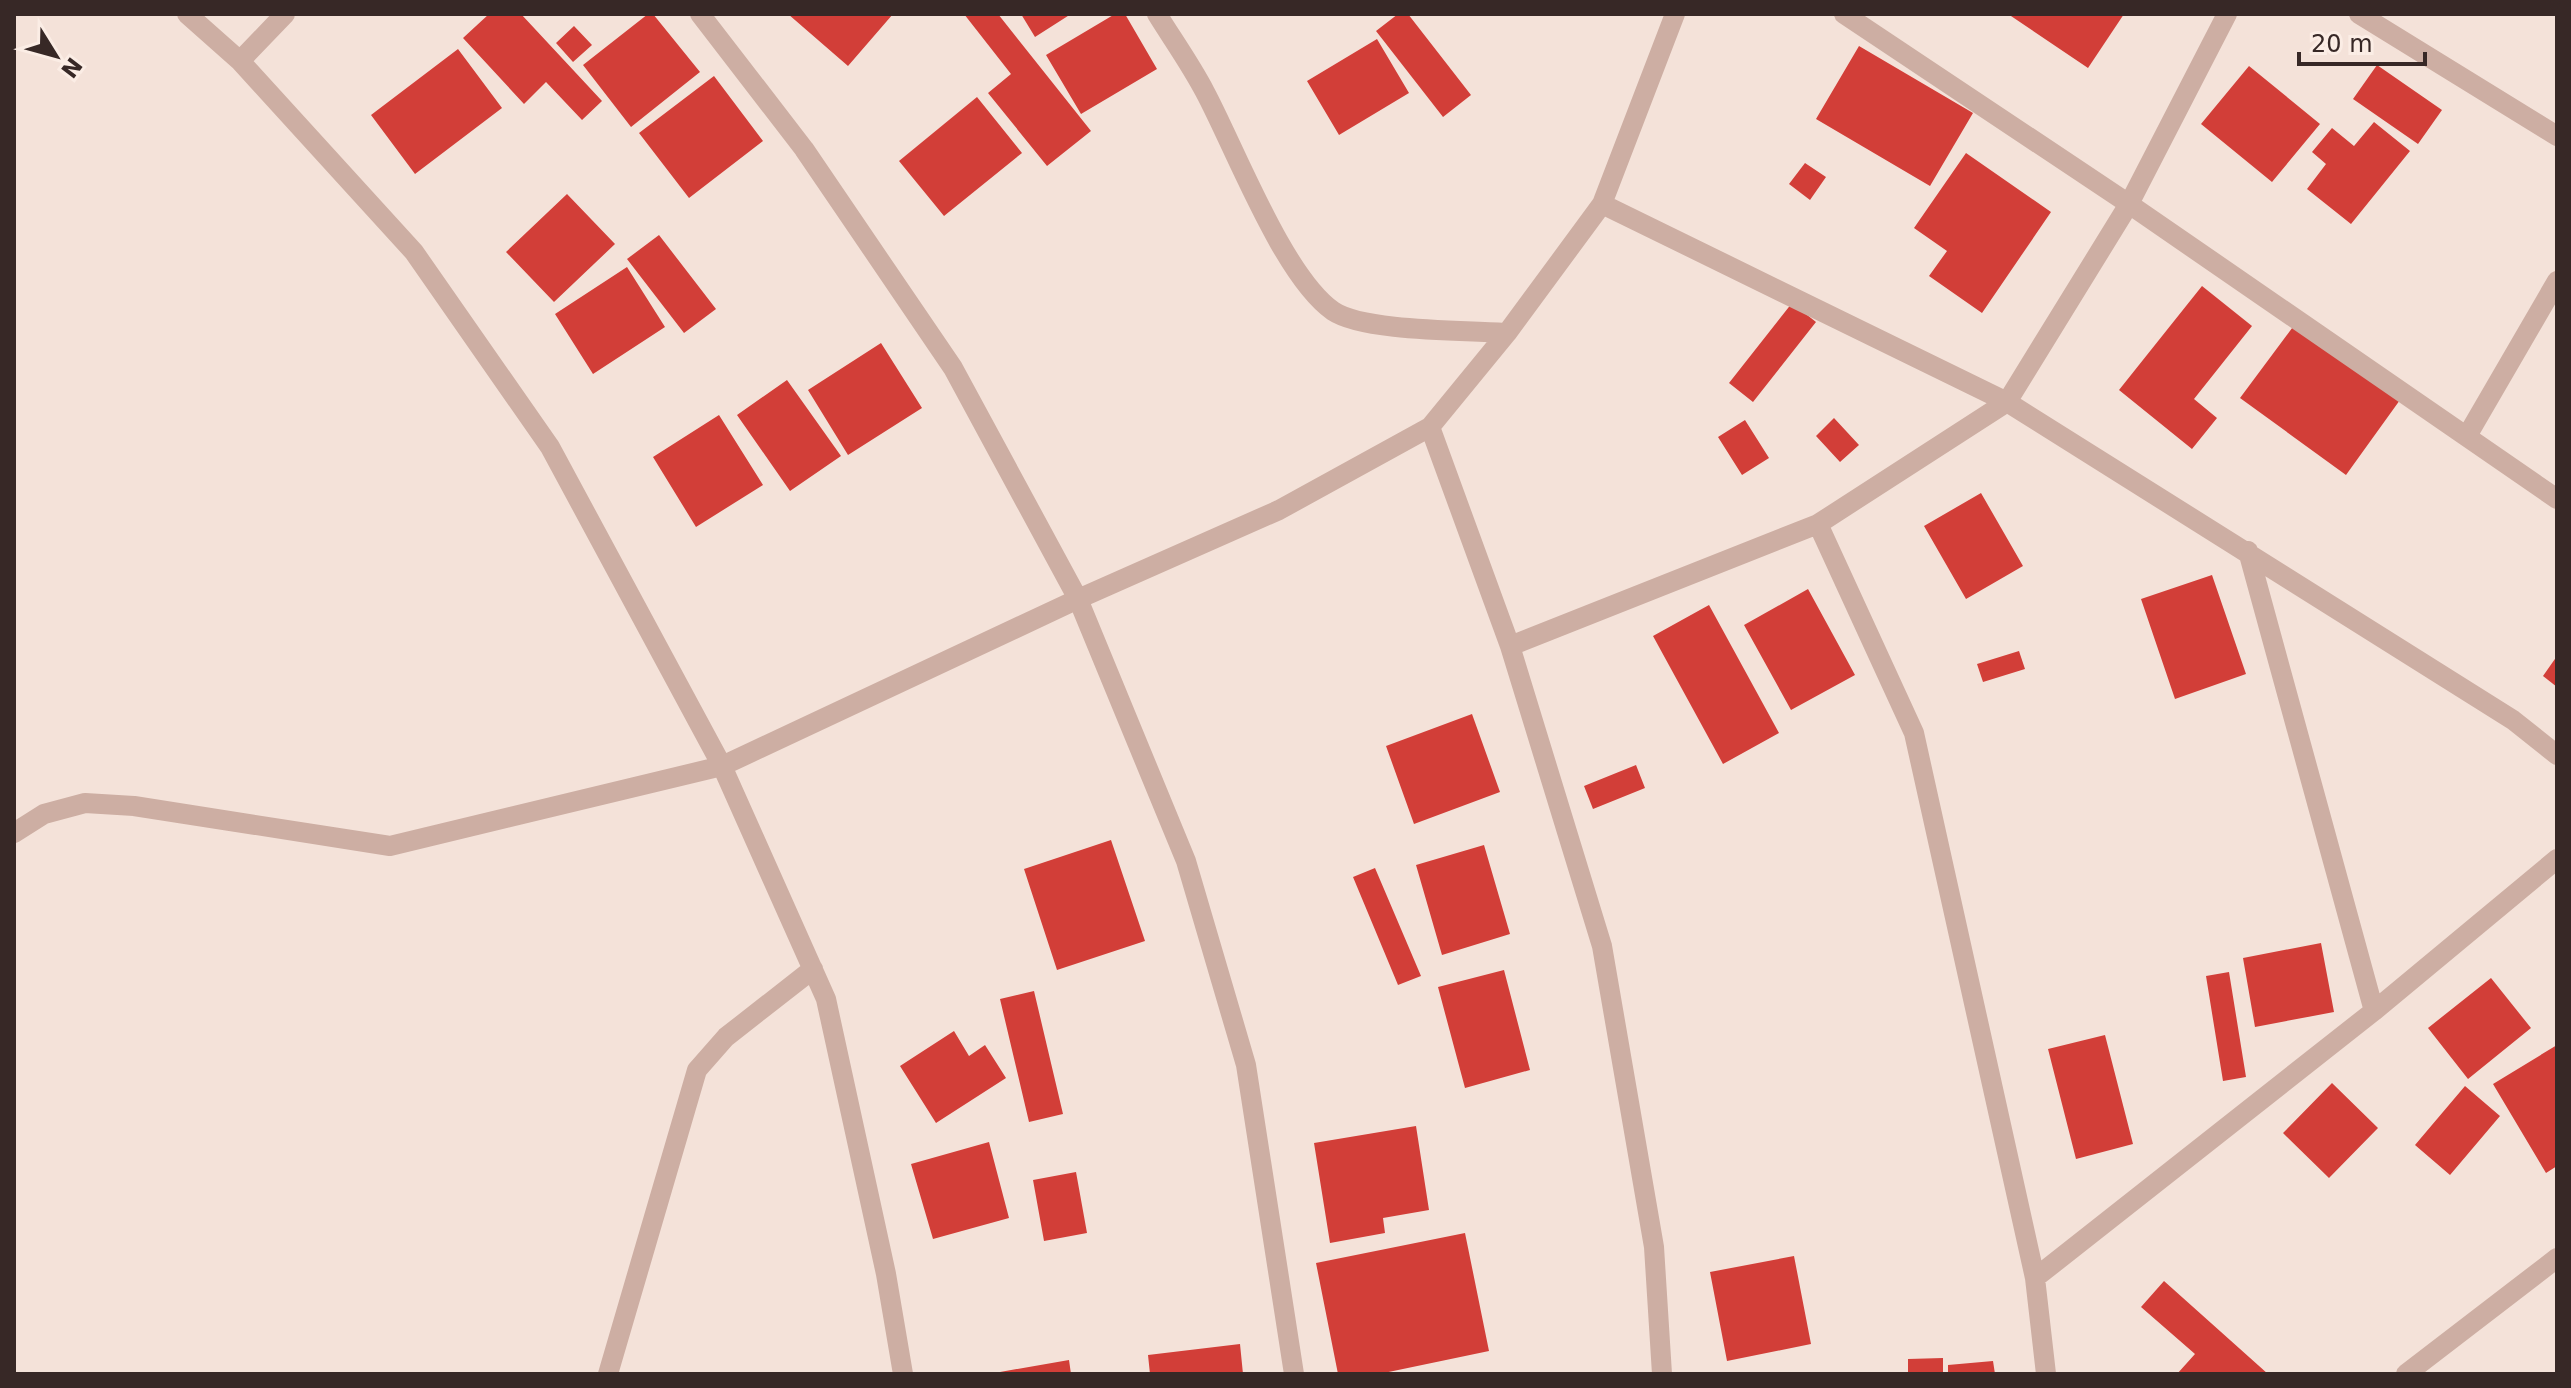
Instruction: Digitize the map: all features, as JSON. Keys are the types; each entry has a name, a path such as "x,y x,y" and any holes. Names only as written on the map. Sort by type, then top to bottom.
{"street":[{"path":"187,14 240,61 414,252 550,447 722,766 830,1014 886,1274 903,1374"},
{"path":"240,61 285,14"},
{"path":"700,14 804,149 953,368 1078,599 1186,861 1246,1065 1294,1374"},
{"path":"1157,14 1204,89 1265,214 1301,278 1334,312 1369,323 1507,333"},
{"path":"14,833 44,814 85,803 134,806 390,846 722,766 1078,599 1279,510 1430,427 1507,333 1602,204 1675,14"},
{"path":"1844,14 2129,204 2557,499"},
{"path":"1510,646 1818,524 2007,402 2129,204 2227,14"},
{"path":"2359,14 2557,136"},
{"path":"1602,204 2007,402 2513,720 2557,755"},
{"path":"2467,436 2557,281"},
{"path":"1430,427 1510,646 1602,946 1654,1247 1662,1374"},
{"path":"1818,524 1914,733 2035,1278 2046,1374"},
{"path":"2248,551 2374,1011"},
{"path":"2035,1278 2374,1011 2557,859"},
{"path":"608,1374 697,1070 726,1037 813,969"},
{"path":"2406,1374 2557,1258"}],"building":[{"path":"489,14 521,14 602,101 582,120 546,82 524,104 463,38"},
{"path":"648,14 653,14 700,72 631,127 583,65"},
{"path":"788,14 893,14 848,66"},
{"path":"964,14 998,14 1091,131 1047,166 988,93 1011,74"},
{"path":"1021,14 1071,14 1035,37"},
{"path":"1115,14 1125,14 1157,69 1081,114 1046,55"},
{"path":"1398,14 1408,14 1471,95 1443,117 1376,31"},
{"path":"2008,14 2124,14 2088,68"},
{"path":"574,26 592,45 573,62 556,43"},
{"path":"1377,39 1409,93 1339,135 1307,81"},
{"path":"1859,46 1973,113 1930,186 1816,119"},
{"path":"458,49 502,108 415,174 371,115"},
{"path":"2377,65 2442,110 2418,144 2353,99"},
{"path":"2249,66 2320,124 2272,182 2201,124"},
{"path":"714,76 763,141 689,198 639,133"},
{"path":"977,97 1022,153 944,216 899,161"},
{"path":"2374,122 2410,151 2351,224 2307,189 2326,164 2312,152 2332,128 2354,146"},
{"path":"1966,153 2051,212 1982,313 1929,276 1947,251 1914,228"},
{"path":"1805,163 1826,177 1810,200 1789,184"},
{"path":"567,194 615,244 554,302 506,252"},
{"path":"659,235 716,309 684,333 627,259"},
{"path":"627,267 665,327 593,374 555,314"},
{"path":"2202,286 2252,326 2194,399 2217,418 2192,449 2119,390"},
{"path":"1792,303 1816,322 1753,402 1729,383"},
{"path":"2301,316 2405,393 2346,475 2240,398"},
{"path":"881,343 922,408 848,455 808,390"},
{"path":"787,380 841,456 790,491 737,415"},
{"path":"719,415 763,485 696,527 653,457"},
{"path":"1834,418 1859,445 1840,462 1816,436"},
{"path":"1745,420 1769,458 1742,475 1718,437"},
{"path":"1981,493 2023,566 1966,599 1924,526"},
{"path":"2212,575 2246,674 2175,699 2141,599"},
{"path":"1808,589 1855,675 1791,710 1744,625"},
{"path":"1709,605 1779,733 1723,764 1653,636"},
{"path":"2019,651 2025,669 1983,682 1977,664"},
{"path":"2557,656 2557,687 2543,676"},
{"path":"1472,714 1500,792 1414,824 1386,746"},
{"path":"1636,765 1645,788 1593,809 1584,786"},
{"path":"1111,840 1145,941 1057,970 1024,869"},
{"path":"1484,845 1510,934 1442,955 1416,865"},
{"path":"1375,868 1421,976 1398,985 1353,877"},
{"path":"2321,943 2334,1012 2255,1027 2243,958"},
{"path":"1504,970 1530,1070 1465,1088 1438,987"},
{"path":"2229,972 2246,1077 2223,1081 2206,976"},
{"path":"2491,978 2531,1028 2468,1079 2428,1028"},
{"path":"1034,991 1063,1114 1029,1122 1000,999"},
{"path":"954,1031 969,1056 985,1045 1006,1078 936,1123 900,1066"},
{"path":"2105,1035 2133,1144 2076,1159 2048,1049"},
{"path":"2557,1045 2557,1166 2546,1173 2493,1084"},
{"path":"2332,1083 2378,1128 2329,1178 2283,1133"},
{"path":"2465,1086 2500,1116 2450,1175 2415,1145"},
{"path":"1416,1126 1429,1210 1383,1218 1385,1233 1330,1243 1314,1143"},
{"path":"989,1142 1009,1218 933,1239 911,1164"},
{"path":"1076,1172 1087,1233 1044,1241 1033,1180"},
{"path":"1465,1233 1489,1351 1379,1374 1338,1374 1316,1263"},
{"path":"1794,1256 1811,1344 1727,1361 1710,1272"},
{"path":"2164,1281 2268,1374 2177,1374 2195,1354 2141,1307"},
{"path":"1240,1344 1243,1374 1150,1374 1148,1355"},
{"path":"1943,1358 1943,1374 1908,1374 1908,1359"},
{"path":"1069,1360 1071,1374 1000,1374 1000,1372"},
{"path":"1993,1361 1995,1374 1948,1374 1948,1365"}]}
